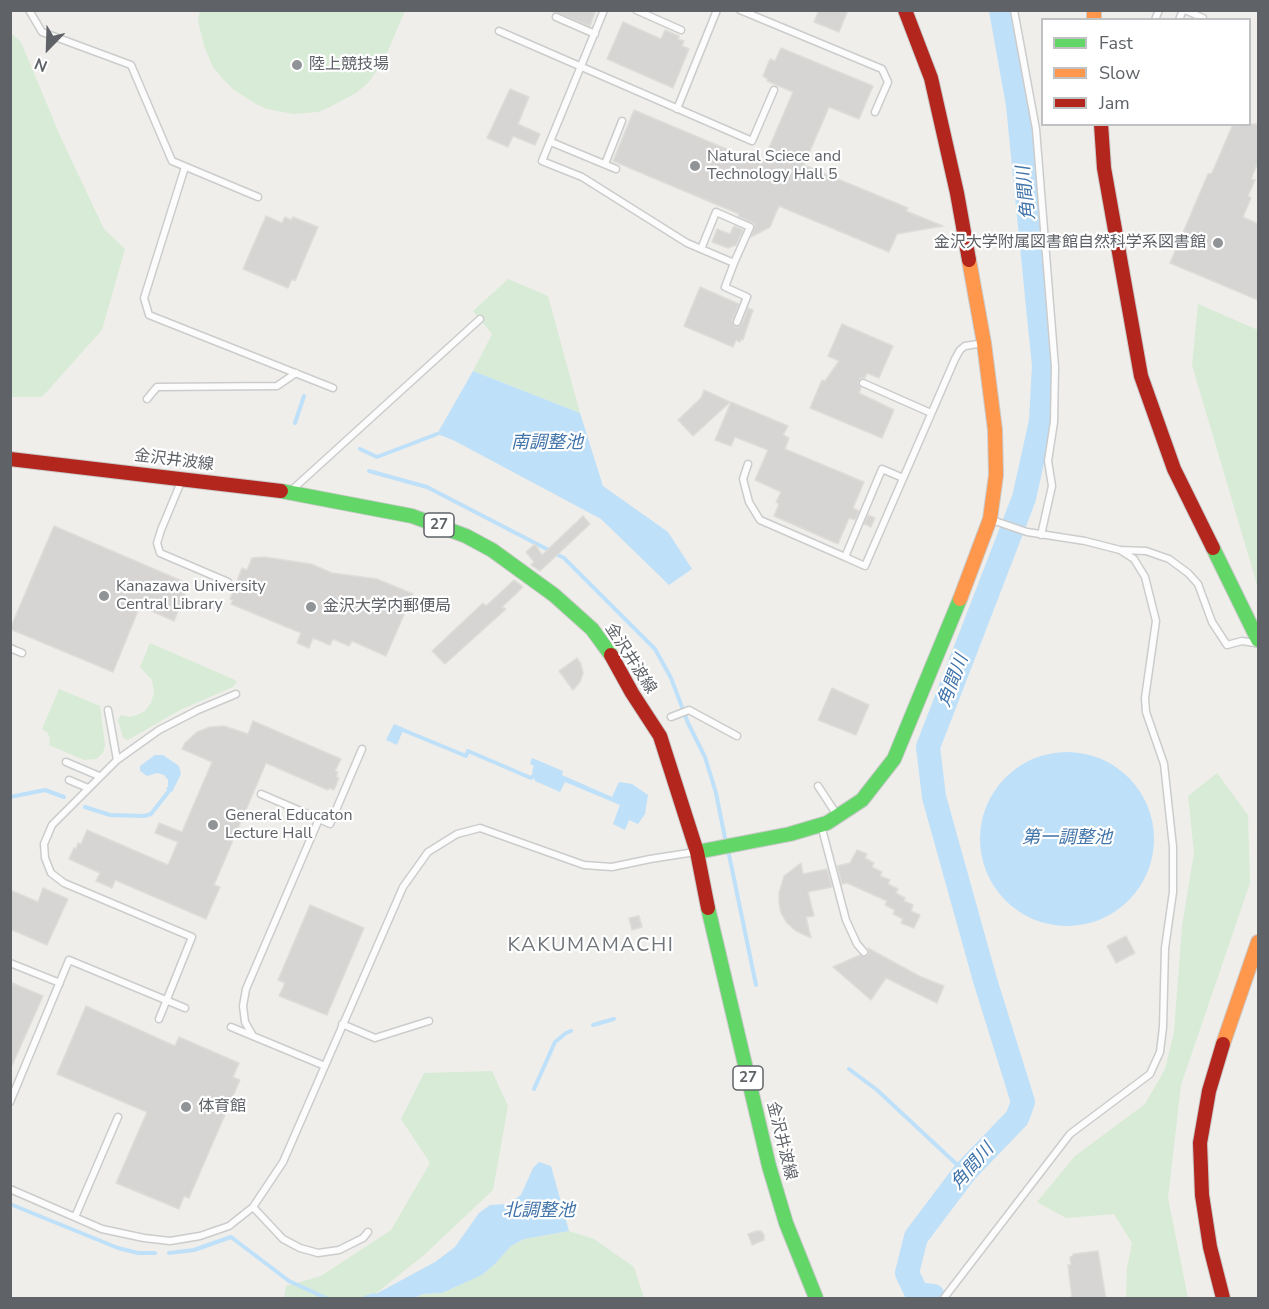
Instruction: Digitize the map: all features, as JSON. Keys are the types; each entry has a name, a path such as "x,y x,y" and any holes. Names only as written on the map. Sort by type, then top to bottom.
{"street":[{"path":"697,852 790,834 821,824 862,800 894,759 958,605 990,519 996,475 995,430 984,343 957,193 931,78 905,10"},
{"path":"1101,126 1104,168 1141,376 1174,469 1258,642"},
{"name":"金沢井波線","path":"10,459 291,492 412,516 466,536 492,550 554,595 592,629 614,659 632,693 660,736 679,791 697,852 769,1166 786,1223 816,1299"},
{"path":"1223,1299 1205,1216 1200,1143 1209,1090 1228,1026 1258,942"}],"lane":[{"path":"29,10 42,32 130,65 172,161 258,196"},
{"path":"604,10 542,161 582,177 687,243 735,263"},
{"path":"636,10 681,30"},
{"path":"677,109 717,10"},
{"path":"740,10 882,69 888,82 875,112"},
{"path":"1014,10 1036,129 1055,367 1054,423 1048,461 1052,486 1041,535"},
{"path":"1184,10 1203,18"},
{"path":"556,17 595,34"},
{"path":"499,31 752,141 774,90"},
{"path":"605,164 622,121"},
{"path":"551,142 616,169"},
{"path":"185,167 144,298 149,315 333,388"},
{"path":"700,249 716,212 750,227 724,287 747,297 736,322"},
{"path":"291,492 480,319"},
{"path":"748,464 742,479 749,502 760,520 865,566 960,350 965,346 984,343"},
{"path":"147,399 157,387 277,386 296,373"},
{"path":"863,383 931,413"},
{"path":"845,557 882,469 903,478"},
{"path":"183,479 161,530 158,543 160,553 228,582"},
{"path":"990,519 1027,532 1085,541 1120,550 1146,551 1169,559 1188,573 1198,584 1212,622 1227,645 1242,641 1258,642"},
{"path":"944,1299 1070,1134 1150,1074 1160,1052 1165,948 1173,892 1173,847 1164,764 1146,712 1145,698 1155,621 1145,577 1134,560 1120,550"},
{"path":"10,648 22,653"},
{"path":"159,1019 192,938 64,883 51,873 45,858 44,844 52,825 117,760 159,730 236,694"},
{"path":"108,710 117,760"},
{"path":"673,716 689,710 737,736"},
{"path":"261,794 330,824 362,749"},
{"path":"66,762 99,776"},
{"path":"69,780 88,788"},
{"path":"818,786 837,816"},
{"path":"253,1036 245,1022 243,1006 246,989 319,819"},
{"path":"821,824 846,920 857,944 864,952"},
{"path":"10,1189 102,1229 144,1238 170,1241 200,1236 229,1226 254,1207 283,1162 403,887 428,852 457,834 480,828 584,865 612,867 697,852"},
{"path":"10,1102 13,1089 69,960 185,1008"},
{"path":"10,963 60,983"},
{"path":"342,1024 375,1038 429,1021"},
{"path":"231,1027 325,1066"},
{"path":"75,1217 118,1116"},
{"path":"254,1207 283,1239 300,1248 318,1253 339,1250 363,1238 368,1232"}],"green space":[{"name":"陸上競技場","path":"200,10 405,11 383,62 368,83 356,93 318,112 293,114 267,109 256,104 234,90 223,79 213,67 204,46 198,21"},
{"path":"10,32 21,42 61,138 104,229 125,249 102,330 42,397 11,397"},
{"path":"508,279 548,296 580,413 473,371 492,334 473,311"},
{"path":"1198,304 1258,330 1258,588 1192,365"},
{"path":"150,643 237,682 233,687 180,710 128,740 123,738 118,720 121,715 130,717 145,711 154,693 152,680 140,667"},
{"path":"59,689 100,706 105,745 103,753 96,759 84,760 49,745 50,738 42,729"},
{"path":"1217,773 1248,815 1250,883 1181,1085 1168,1198 1188,1298 1126,1298 1127,1268 1132,1243 1114,1214 1066,1218 1037,1202 1075,1156 1145,1104 1165,1069 1174,1032 1182,926 1194,853 1188,796"},
{"path":"492,1071 508,1106 493,1190 424,1255 374,1295 376,1298 284,1298 286,1286 321,1276 391,1230 430,1163 401,1119 424,1073"},
{"path":"569,1231 594,1239 634,1267 644,1298 414,1298 423,1294 442,1293 482,1275 511,1246 524,1239"}],"water":[{"name":"南調整池","path":"473,371 580,413 603,486 668,532 692,569 669,585 601,519 453,440 437,434"},
{"path":"394,724 404,728 397,745 386,740"},
{"name":"第一調整池","path":"1067,752 1084,753 1100,758 1129,777 1148,806 1153,822 1153,856 1148,872 1129,901 1100,920 1084,925 1067,926 1050,925 1034,920 1005,901 986,872 981,856 980,839 981,822 986,806 1005,777 1034,758 1050,753"},
{"path":"155,755 163,755 179,766 181,774 172,792 166,789 168,780 164,775 157,773 147,776 140,771 140,766"},
{"path":"532,758 563,771 562,775 612,797 619,782 632,784 648,795 645,814 638,824 629,820 625,830 613,824 620,805 565,782 560,792 535,781 532,772 534,766 530,764"},
{"name":"北調整池","path":"539,1162 551,1166 569,1231 524,1239 511,1246 482,1275 442,1293 423,1294 414,1298 376,1298 374,1295 435,1262 455,1247 479,1213 490,1205 508,1204 521,1195 533,1168"}],"building":[{"path":"551,10 596,10 590,26 551,11"},
{"path":"819,10 848,10 839,32 814,22"},
{"path":"623,22 661,39 665,30 679,36 678,39 684,41 682,46 689,49 673,88 607,59"},
{"path":"781,48 873,86 859,119 829,107 804,165 908,208 906,211 943,226 897,234 889,252 779,206 770,227 751,237 755,224 738,216 739,214 613,161 634,110 762,164 793,92 767,81 768,79 763,76 770,59 775,61"},
{"path":"510,89 529,97 518,124 540,134 535,145 513,136 508,147 487,138"},
{"name":"金沢大学附属図書館自然科学系図書館","path":"1258,124 1258,162 1251,179 1255,180 1248,196 1251,198 1243,217 1258,224 1258,300 1170,263 1208,174 1212,173 1232,126"},
{"path":"266,216 282,223 285,217 291,220 293,217 318,227 295,281 292,279 288,288 243,269"},
{"path":"734,226 743,230 736,245 728,248 712,242 717,229 730,234"},
{"path":"700,287 739,304 732,321 735,327 742,324 748,308 753,310 743,340 741,339 740,342 736,340 733,347 684,326"},
{"path":"842,324 893,346 879,378 867,373 865,378 860,378 858,383 861,388 859,393 894,410 882,438 810,408 822,380 825,381 839,361 828,356"},
{"path":"704,390 730,402 693,436 678,420 701,398"},
{"path":"731,402 788,426 783,435 789,438 785,449 864,482 853,508 859,511 855,520 849,518 838,544 774,516 779,504 776,502 781,492 755,480 768,450 735,437 731,446 715,440"},
{"path":"868,515 875,518 871,527 864,524"},
{"path":"583,516 590,524 540,571 531,565 534,562 526,552 535,544 542,555"},
{"name":"Kanazawa University Central Library","path":"54,526 189,584 174,621 140,606 113,672 10,629"},
{"path":"264,557 311,564 332,573 377,579 413,594 386,656 352,641 349,646 333,639 330,645 313,638 309,648 297,643 301,633 231,604 233,600 230,599 242,568 247,570 252,558"},
{"path":"514,580 523,587 502,607 506,609 445,664 432,651 483,603 486,606"},
{"path":"577,658 583,673 580,682 573,690 559,671"},
{"path":"832,688 869,705 856,735 818,720"},
{"path":"253,721 341,759 335,771 338,772 336,777 339,778 334,790 329,788 328,790 266,763 214,885 220,887 206,919 115,880 112,888 96,881 100,873 69,859 78,843 81,844 87,830 168,865 178,842 155,833 159,823 182,832 212,762 182,749 185,743 197,732 210,727 224,726 248,734"},
{"path":"857,850 867,854 865,858 874,863 872,867 882,872 880,876 890,880 888,884 898,889 896,893 905,898 904,901 913,905 911,911 920,915 914,928 901,923 903,919 893,914 895,910 885,905 887,901 847,883 842,884 837,866 850,863"},
{"path":"801,863 803,874 827,869 832,887 808,892 814,916 806,917 811,938 796,931 787,923 781,913 779,903 779,893 784,876"},
{"path":"43,888 68,899 47,945 10,929 10,890 38,902"},
{"path":"310,905 364,928 327,1015 279,996 285,983 278,980"},
{"path":"639,916 642,927 632,930 629,918"},
{"path":"1126,936 1135,953 1116,963 1107,946"},
{"path":"868,948 919,976 944,986 937,1003 886,978 871,1000 833,967 860,955 867,956"},
{"path":"10,982 43,996 10,1070"},
{"name":"体育館","path":"86,1006 175,1046 179,1037 239,1063 233,1077 240,1080 189,1198 184,1196 179,1209 116,1183 147,1112 57,1074"},
{"path":"761,1231 764,1240 752,1245 748,1234"},
{"path":"1098,1251 1106,1299 1072,1299 1068,1265 1071,1265 1070,1257 1073,1254"}],"waterway":[{"name":"角間川","path":"933,1296 917,1294 907,1273 916,1237 965,1172 1017,1118 1023,1102 985,980 934,797 928,747 1024,498 1041,421 1044,365 1018,105 1001,10"},
{"path":"295,423 304,396"},
{"path":"360,449 377,457 437,434"},
{"path":"369,471 427,487 564,558 655,649 671,678 688,723 705,757 716,793 726,843"},
{"path":"403,730 466,756 468,751 531,778 533,776"},
{"path":"10,797 45,790 64,797"},
{"path":"85,807 110,815 144,816 151,814 169,791"},
{"path":"728,850 756,985"},
{"path":"593,1025 614,1019"},
{"path":"534,1089 555,1042 571,1031"},
{"path":"849,1069 877,1090 965,1172"},
{"path":"10,1204 118,1248 138,1253 155,1253"},
{"path":"169,1253 194,1250 231,1237 289,1281 326,1298"},
{"path":"365,1298 374,1295"}],"traffic: fast":[{"path":"281,491 412,516 466,536 492,550 554,595 592,629 611,655"},
{"path":"1213,548 1258,640"},
{"path":"697,852 790,834 827,823 862,800 894,759 960,599"},
{"path":"708,908 769,1166 786,1223 816,1298"}],"traffic: slow":[{"path":"1094,10 1094,18"},
{"path":"960,599 990,519 996,475 995,430 984,343 969,260"},
{"path":"1223,1044 1258,942"}],"traffic: jam":[{"path":"905,10 931,78 957,193 969,260"},
{"path":"1101,126 1104,168 1141,376 1174,469 1213,548"},
{"path":"10,459 281,491"},
{"path":"611,655 660,736 697,852 708,908"},
{"path":"1223,1044 1209,1091 1200,1143 1202,1195 1210,1247 1223,1298"}],"place":[{"name":"陸上競技場","path":"297,65"},
{"name":"Natural Sciece and Technology Hall 5","path":"695,166"},
{"name":"金沢大学附属図書館自然科学系図書館","path":"1218,243"},
{"name":"Kanazawa University Central Library","path":"104,596"},
{"name":"金沢大学内郵便局","path":"311,607"},
{"name":"General Educaton Lecture Hall","path":"213,825"},
{"name":"体育館","path":"186,1107"}],"district":[{"name":"KAKUMAMACHI","path":"591,946"}]}
